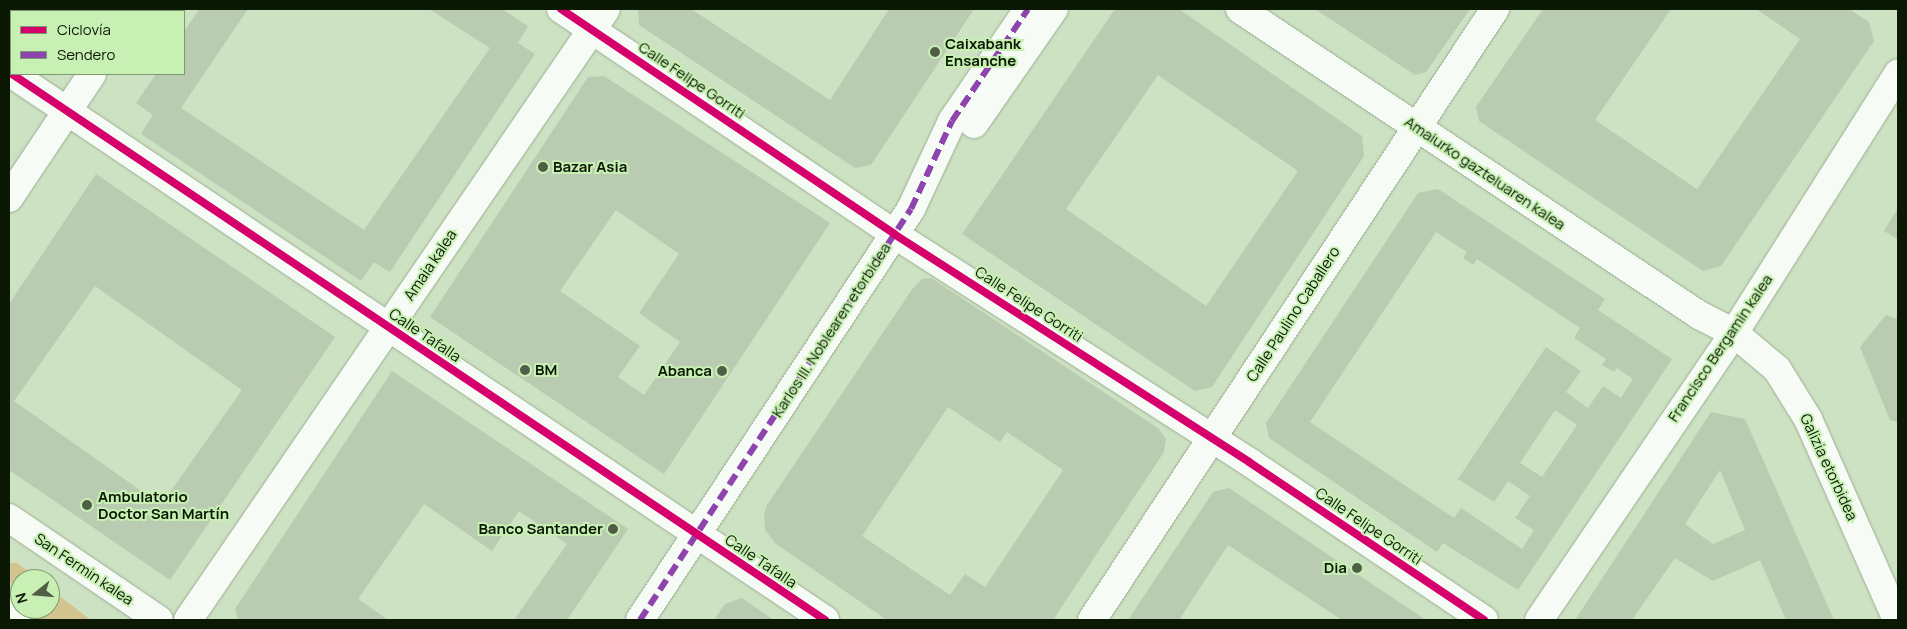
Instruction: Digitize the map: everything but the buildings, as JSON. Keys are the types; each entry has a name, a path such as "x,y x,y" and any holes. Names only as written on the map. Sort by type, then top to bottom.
{"street":[{"name":"Calle Felipe Gorriti","path":"560,9 599,19 899,236 1212,438 1484,620"},
{"name":"Karlos III. Noblearen etorbidea","path":"640,620 899,236 952,121 1028,9"},
{"path":"974,124 1054,9"},
{"name":"Amaiurko gazteluaren kalea","path":"1240,9 1699,315 1734,332"},
{"name":"Calle Paulino Caballero","path":"1092,620 1191,474 1212,438 1495,9"},
{"name":"Amaia kalea","path":"188,620 599,19"},
{"name":"Francisco Bergamin kalea","path":"1538,620 1734,332 1898,74"},
{"name":"Calle Tafalla","path":"14,75 825,620"},
{"path":"9,198 91,75"},
{"path":"780,428 899,236"},
{"name":"Galizia etorbidea","path":"1734,332 1777,369 1808,419 1897,620"},
{"name":"San Fermin kalea","path":"9,518 158,620"},
{"path":"9,604 16,620"}],"shaded area":[{"path":"9,563 17,563 25,569 10,569 10,581"},
{"path":"60,597 91,620 28,620 60,619"}],"marked path":[{"path":"640,620 911,209 952,121 1028,9"}],"cycle path":[{"path":"561,9 894,234 1249,462 1484,620"},
{"path":"13,75 825,620"}],"place":[{"name":"Caixabank Ensanche","path":"935,52"},
{"name":"Bazar Asia","path":"543,167"},
{"name":"BM","path":"525,370"},
{"name":"Abanca","path":"722,371"},
{"name":"Ambulatorio Doctor San Martín","path":"87,505"},
{"name":"Banco Santander","path":"613,529"},
{"name":"Dia","path":"1357,568"}]}
